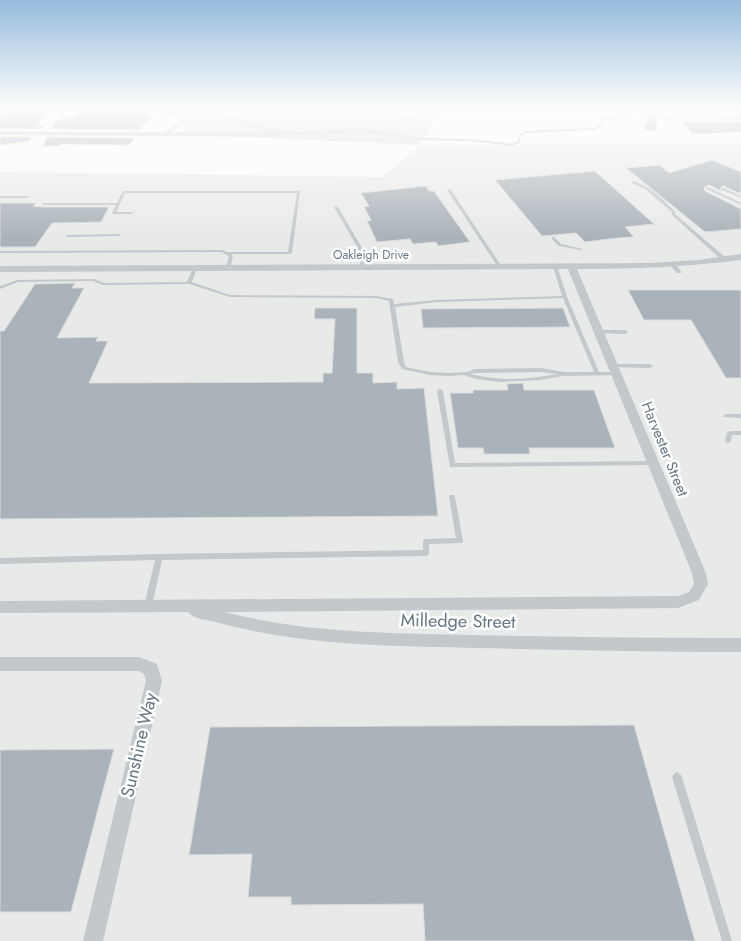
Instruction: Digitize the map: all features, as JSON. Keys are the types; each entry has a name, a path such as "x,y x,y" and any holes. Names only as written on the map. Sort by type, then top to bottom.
{"street":[{"name":"Oakleigh Drive","path":"0,269 571,266 672,264 741,257"},
{"name":"Harvester Street","path":"571,266 699,573 701,584 694,596 678,602 643,602"},
{"name":"Milledge Street","path":"0,607 643,602"},
{"name":"Milledge Street","path":"178,606 236,621 299,633 362,639 618,645 741,645"},
{"name":"Sunshine Way","path":"0,664 139,664 152,669 154,681 92,941"}],"lane":[{"path":"633,182 646,188 674,212 672,214 724,259"},
{"path":"707,188 741,204"},
{"path":"723,189 741,197"},
{"path":"449,190 500,267"},
{"path":"0,252 222,251 228,253 290,253 300,192 124,192 114,213 131,213"},
{"path":"0,197 27,197"},
{"path":"43,204 118,204"},
{"path":"336,207 360,248 363,267"},
{"path":"67,236 119,235"},
{"path":"553,238 560,244 581,249"},
{"path":"228,253 232,256 228,268"},
{"path":"672,264 679,272"},
{"path":"554,266 597,374"},
{"path":"189,283 195,268"},
{"path":"0,288 17,281 94,280 103,284 189,283 230,296 376,297 391,300 401,362 404,368 417,372 467,375 478,379 545,379 564,374"},
{"path":"392,306 438,301 565,297"},
{"path":"598,332 626,332"},
{"path":"467,375 475,371 541,370 564,374 597,374 650,366"},
{"path":"440,392 452,465 653,463"},
{"path":"726,416 741,416"},
{"path":"728,441 730,433 741,433"},
{"path":"0,561 426,552 426,541 460,541 452,497"},
{"path":"148,606 159,557"},
{"path":"677,777 727,941"}],"shaded area":[{"path":"414,150 741,150 741,941 0,941 0,172 383,177"}],"building":[{"path":"712,160 741,172 741,192 738,193 724,186 721,187 721,191 709,185 704,187 705,191 741,209 741,229 705,232 626,168 659,165 669,173"},
{"path":"595,171 654,224 625,227 634,237 585,242 576,233 542,236 495,180"},
{"path":"426,186 429,191 434,191 470,242 438,246 436,242 413,244 410,239 377,242 367,221 371,220 364,207 369,206 361,193"},
{"path":"0,203 36,203 33,206 43,207 109,207 101,222 52,223 35,247 0,247"},
{"path":"75,283 72,288 84,288 57,338 98,337 96,341 108,341 89,383 323,382 323,373 332,373 335,319 314,319 315,308 357,308 357,373 373,373 373,383 397,382 397,389 424,388 438,516 0,519 0,331 4,331 35,284"},
{"path":"628,290 741,290 741,378 726,378 691,320 644,320"},
{"path":"563,308 570,327 423,328 421,309"},
{"path":"523,383 524,390 594,390 615,448 529,448 530,454 484,454 483,448 458,448 450,393 473,393 473,390 508,390 507,384"},
{"path":"634,725 695,941 425,941 423,904 291,905 291,897 248,897 252,854 189,855 210,727"},
{"path":"114,749 71,912 0,912 0,750"}]}
